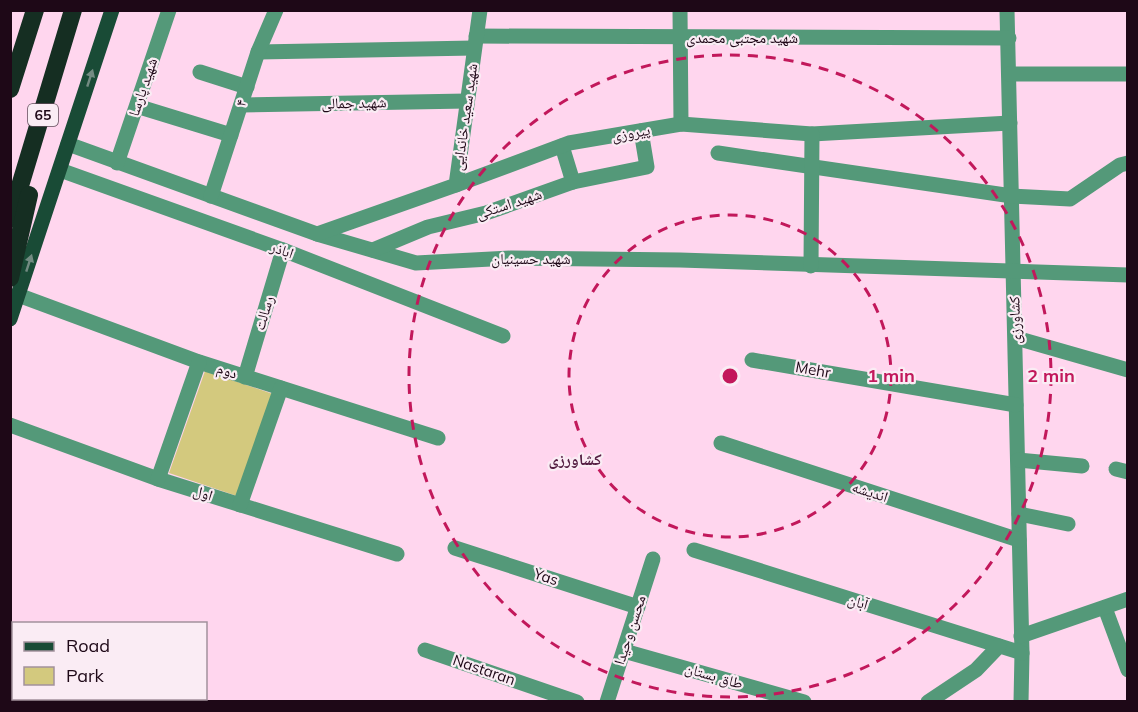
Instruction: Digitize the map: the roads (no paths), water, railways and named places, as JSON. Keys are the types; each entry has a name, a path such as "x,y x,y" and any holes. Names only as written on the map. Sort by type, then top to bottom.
{"highway":[{"path":"12,83 35,10"},
{"name":"65","path":"10,219 73,10"},
{"path":"10,278 51,87"}],"main road":[{"path":"10,319 112,10"}],"street":[{"name":"۴","path":"211,196 258,52 276,10"},
{"name":"شهید سعید خاندایی","path":"317,234 456,185 480,10"},
{"path":"680,10 681,124"},
{"name":"کشاورزی","path":"1007,10 1016,338 1021,702"},
{"name":"شهید پارسا","path":"117,163 166,12"},
{"name":"شهید مجتبی محمدی","path":"258,52 475,42 680,37 1009,38"},
{"path":"200,72 247,87"},
{"path":"1009,74 1128,74"},
{"name":"شهید جمالی","path":"241,105 467,101"},
{"path":"143,108 231,135"},
{"name":"پیروزی","path":"456,185 562,146 681,124 812,134 1011,123"},
{"name":"شهید استکی","path":"373,250 428,227 486,213 573,182 647,167 641,131"},
{"path":"811,266 812,134"},
{"name":"شهید حسینیان","path":"68,144 317,234 416,263 511,258 680,260 1128,275"},
{"path":"562,146 573,182"},
{"path":"718,153 1012,196 1070,199 1120,165 1128,163"},
{"name":"اباذر","path":"60,170 283,250 503,336"},
{"name":"رسالت","path":"245,376 283,250"},
{"name":"دوم","path":"18,295 199,362 438,438"},
{"path":"1016,338 1128,370"},
{"name":"Mehr","path":"752,360 1016,405"},
{"path":"158,479 199,362"},
{"path":"240,505 281,388"},
{"name":"اول","path":"10,424 158,479 397,554"},
{"name":"اندیشه","path":"721,443 1019,540"},
{"path":"1018,459 1082,466"},
{"path":"1019,514 1068,524"},
{"name":"Yas","path":"455,548 638,607"},
{"name":"آبان","path":"694,550 1022,653"},
{"name":"محسن وحیدا","path":"607,702 653,559"},
{"path":"1021,636 1128,599"},
{"path":"1106,608 1124,649 1128,670"},
{"path":"928,702 976,670 999,646"},
{"name":"Nastaran","path":"425,650 577,702"},
{"name":"طاق بستان","path":"624,651 804,702"}],"district":[{"name":"کشاورزی","path":"575,459"}]}
